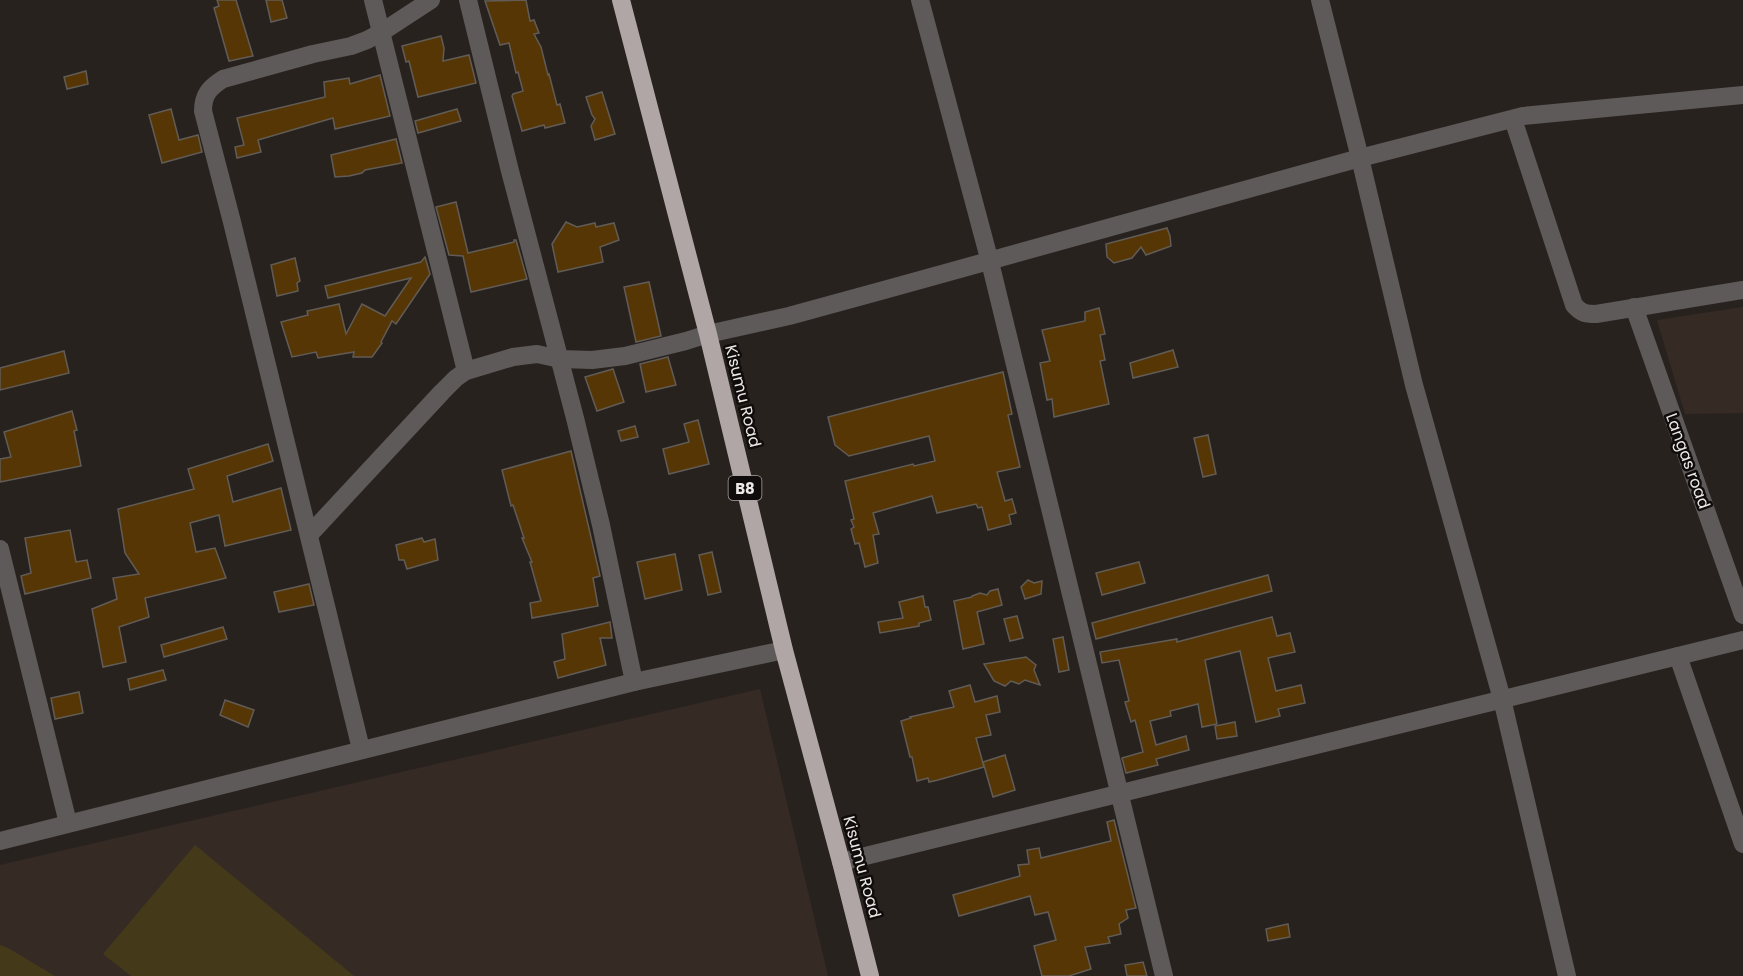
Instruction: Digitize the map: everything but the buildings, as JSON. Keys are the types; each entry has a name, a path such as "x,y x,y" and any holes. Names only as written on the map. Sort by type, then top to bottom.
{"highway":[{"name":"Kisumu Road","path":"621,0 708,334 784,650 870,976"}],"street":[{"path":"373,0 466,371"},
{"path":"361,749 203,111 203,102 211,87 223,79 351,46 382,32 430,0"},
{"path":"468,0 601,525 634,682"},
{"path":"920,0 990,262 1164,976"},
{"path":"1320,0 1414,385 1502,699 1567,976"},
{"path":"309,535 442,392 466,371 525,355 537,354 560,359 592,360 625,356 789,316 1360,158 1523,116 1743,95"},
{"path":"1513,119 1574,305 1580,312 1586,314 1743,290"},
{"name":"Langas road","path":"1634,307 1743,615"},
{"path":"0,549 68,824"},
{"path":"841,862 1743,640"},
{"path":"0,841 634,682 784,650"},
{"path":"1678,656 1743,842"}],"shaded area":[{"path":"1743,307 1743,413 1685,414 1657,320"},
{"path":"760,689 828,976 0,976 0,865"},
{"path":"195,845 354,976 131,976 103,954"},
{"path":"0,945 8,948 55,976 0,976"}]}
